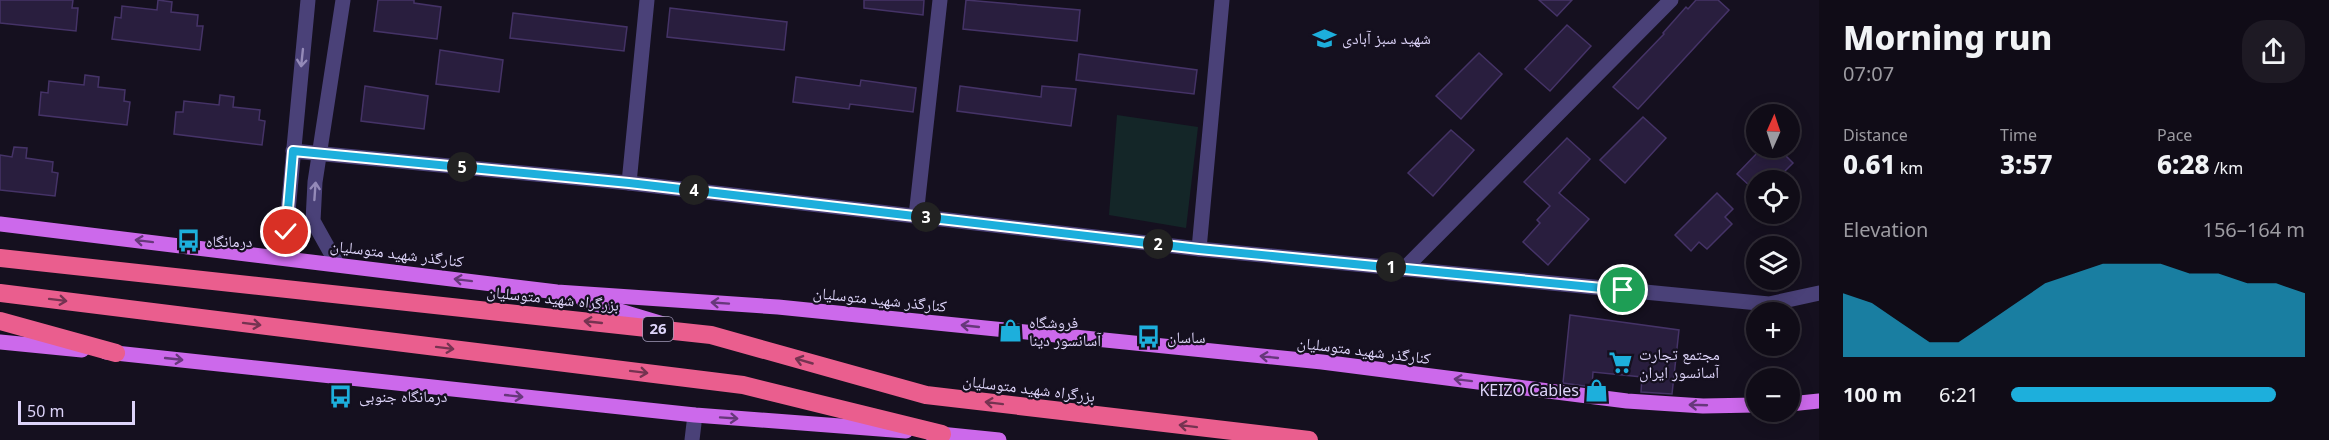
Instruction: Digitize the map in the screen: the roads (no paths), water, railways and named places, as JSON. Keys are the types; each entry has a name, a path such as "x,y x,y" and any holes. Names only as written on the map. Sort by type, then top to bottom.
{"highway":[{"name":"بزرگراه شهید متوسلیان","path":"0,258 711,335 926,395 1309,440"},
{"path":"0,293 743,385 942,434"},
{"path":"0,321 116,353"}],"main road":[{"name":"کنارگذر شهید متوسلیان","path":"0,224 557,292 778,307 1299,360 1627,401 1703,406 1746,405"},
{"path":"557,292 689,332"},
{"path":"0,342 695,416 999,440"},
{"path":"1800,403 1819,401"}],"street":[{"path":"275,256 286,232 308,0"},
{"path":"337,264 313,221 315,182 343,0"},
{"path":"629,183 647,0"},
{"path":"916,216 940,0"},
{"path":"1199,249 1222,0"},
{"path":"1404,269 1671,0"},
{"path":"293,151 629,183 1199,249 1769,304 1819,293"},
{"path":"692,440 695,416"}],"place":[{"name":"شهید سبز آبادی","path":"1324,38"},
{"name":"درمانگاه","path":"188,241"},
{"name":"فروشگاه آسانسور دینا","path":"1011,331"},
{"name":"ساسان","path":"1149,337"},
{"name":"مجتمع تجارت آسانسور ایران","path":"1621,363"},
{"name":"KEIZO Cables","path":"1597,390"},
{"name":"درمانگاه جنوبی","path":"341,396"}]}
